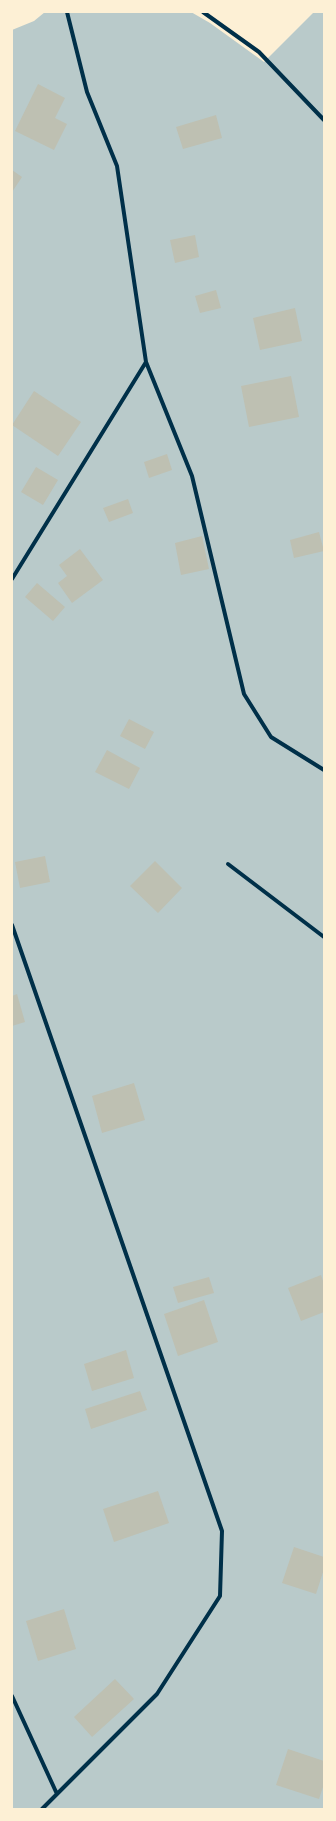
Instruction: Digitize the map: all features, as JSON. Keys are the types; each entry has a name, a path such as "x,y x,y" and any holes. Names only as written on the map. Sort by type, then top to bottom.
{"street":[{"path":"67,12 87,92 118,166 146,362 192,476 244,694 271,737 324,770"},
{"path":"203,12 259,52 324,120"},
{"path":"12,579 146,362"},
{"path":"228,864 324,937"},
{"path":"12,925 222,1531 220,1596 158,1694 42,1809"},
{"path":"12,1696 57,1794"}],"shaded area":[{"path":"45,12 191,12 210,23 264,62 314,12 324,12 324,1809 12,1809 12,30 34,21"}],"building":[{"path":"38,84 65,98 55,118 67,124 54,150 15,131"},
{"path":"216,115 222,138 183,149 176,127"},
{"path":"12,170 22,177 12,192"},
{"path":"195,235 199,257 175,263 170,240"},
{"path":"216,290 221,308 200,313 195,296"},
{"path":"295,308 302,341 260,350 253,318"},
{"path":"291,376 299,417 249,427 241,386"},
{"path":"34,391 81,422 58,456 12,425"},
{"path":"167,454 172,470 149,478 144,462"},
{"path":"36,467 58,480 43,505 21,492"},
{"path":"128,499 133,513 109,522 103,508"},
{"path":"319,532 324,551 294,558 290,540"},
{"path":"202,536 209,569 181,575 175,543"},
{"path":"80,549 103,580 72,603 58,583 67,576 59,565"},
{"path":"37,583 65,607 53,621 25,597"},
{"path":"129,719 154,732 145,749 120,736"},
{"path":"107,750 140,768 129,789 95,772"},
{"path":"45,856 50,882 20,888 15,862"},
{"path":"155,861 182,888 158,913 130,886"},
{"path":"17,994 25,1022 12,1026 12,996"},
{"path":"134,1083 145,1120 102,1133 92,1096"},
{"path":"321,1275 324,1284 324,1312 301,1321 288,1288"},
{"path":"209,1277 214,1293 178,1303 173,1287"},
{"path":"204,1300 218,1342 178,1356 164,1314"},
{"path":"126,1350 134,1378 92,1391 84,1364"},
{"path":"140,1391 147,1410 91,1429 85,1409"},
{"path":"158,1491 169,1523 114,1542 103,1509"},
{"path":"294,1547 324,1557 324,1569 316,1594 282,1583"},
{"path":"64,1609 76,1649 38,1661 26,1621"},
{"path":"115,1679 134,1699 92,1737 74,1717"},
{"path":"288,1749 324,1761 324,1784 319,1799 276,1785"}]}
